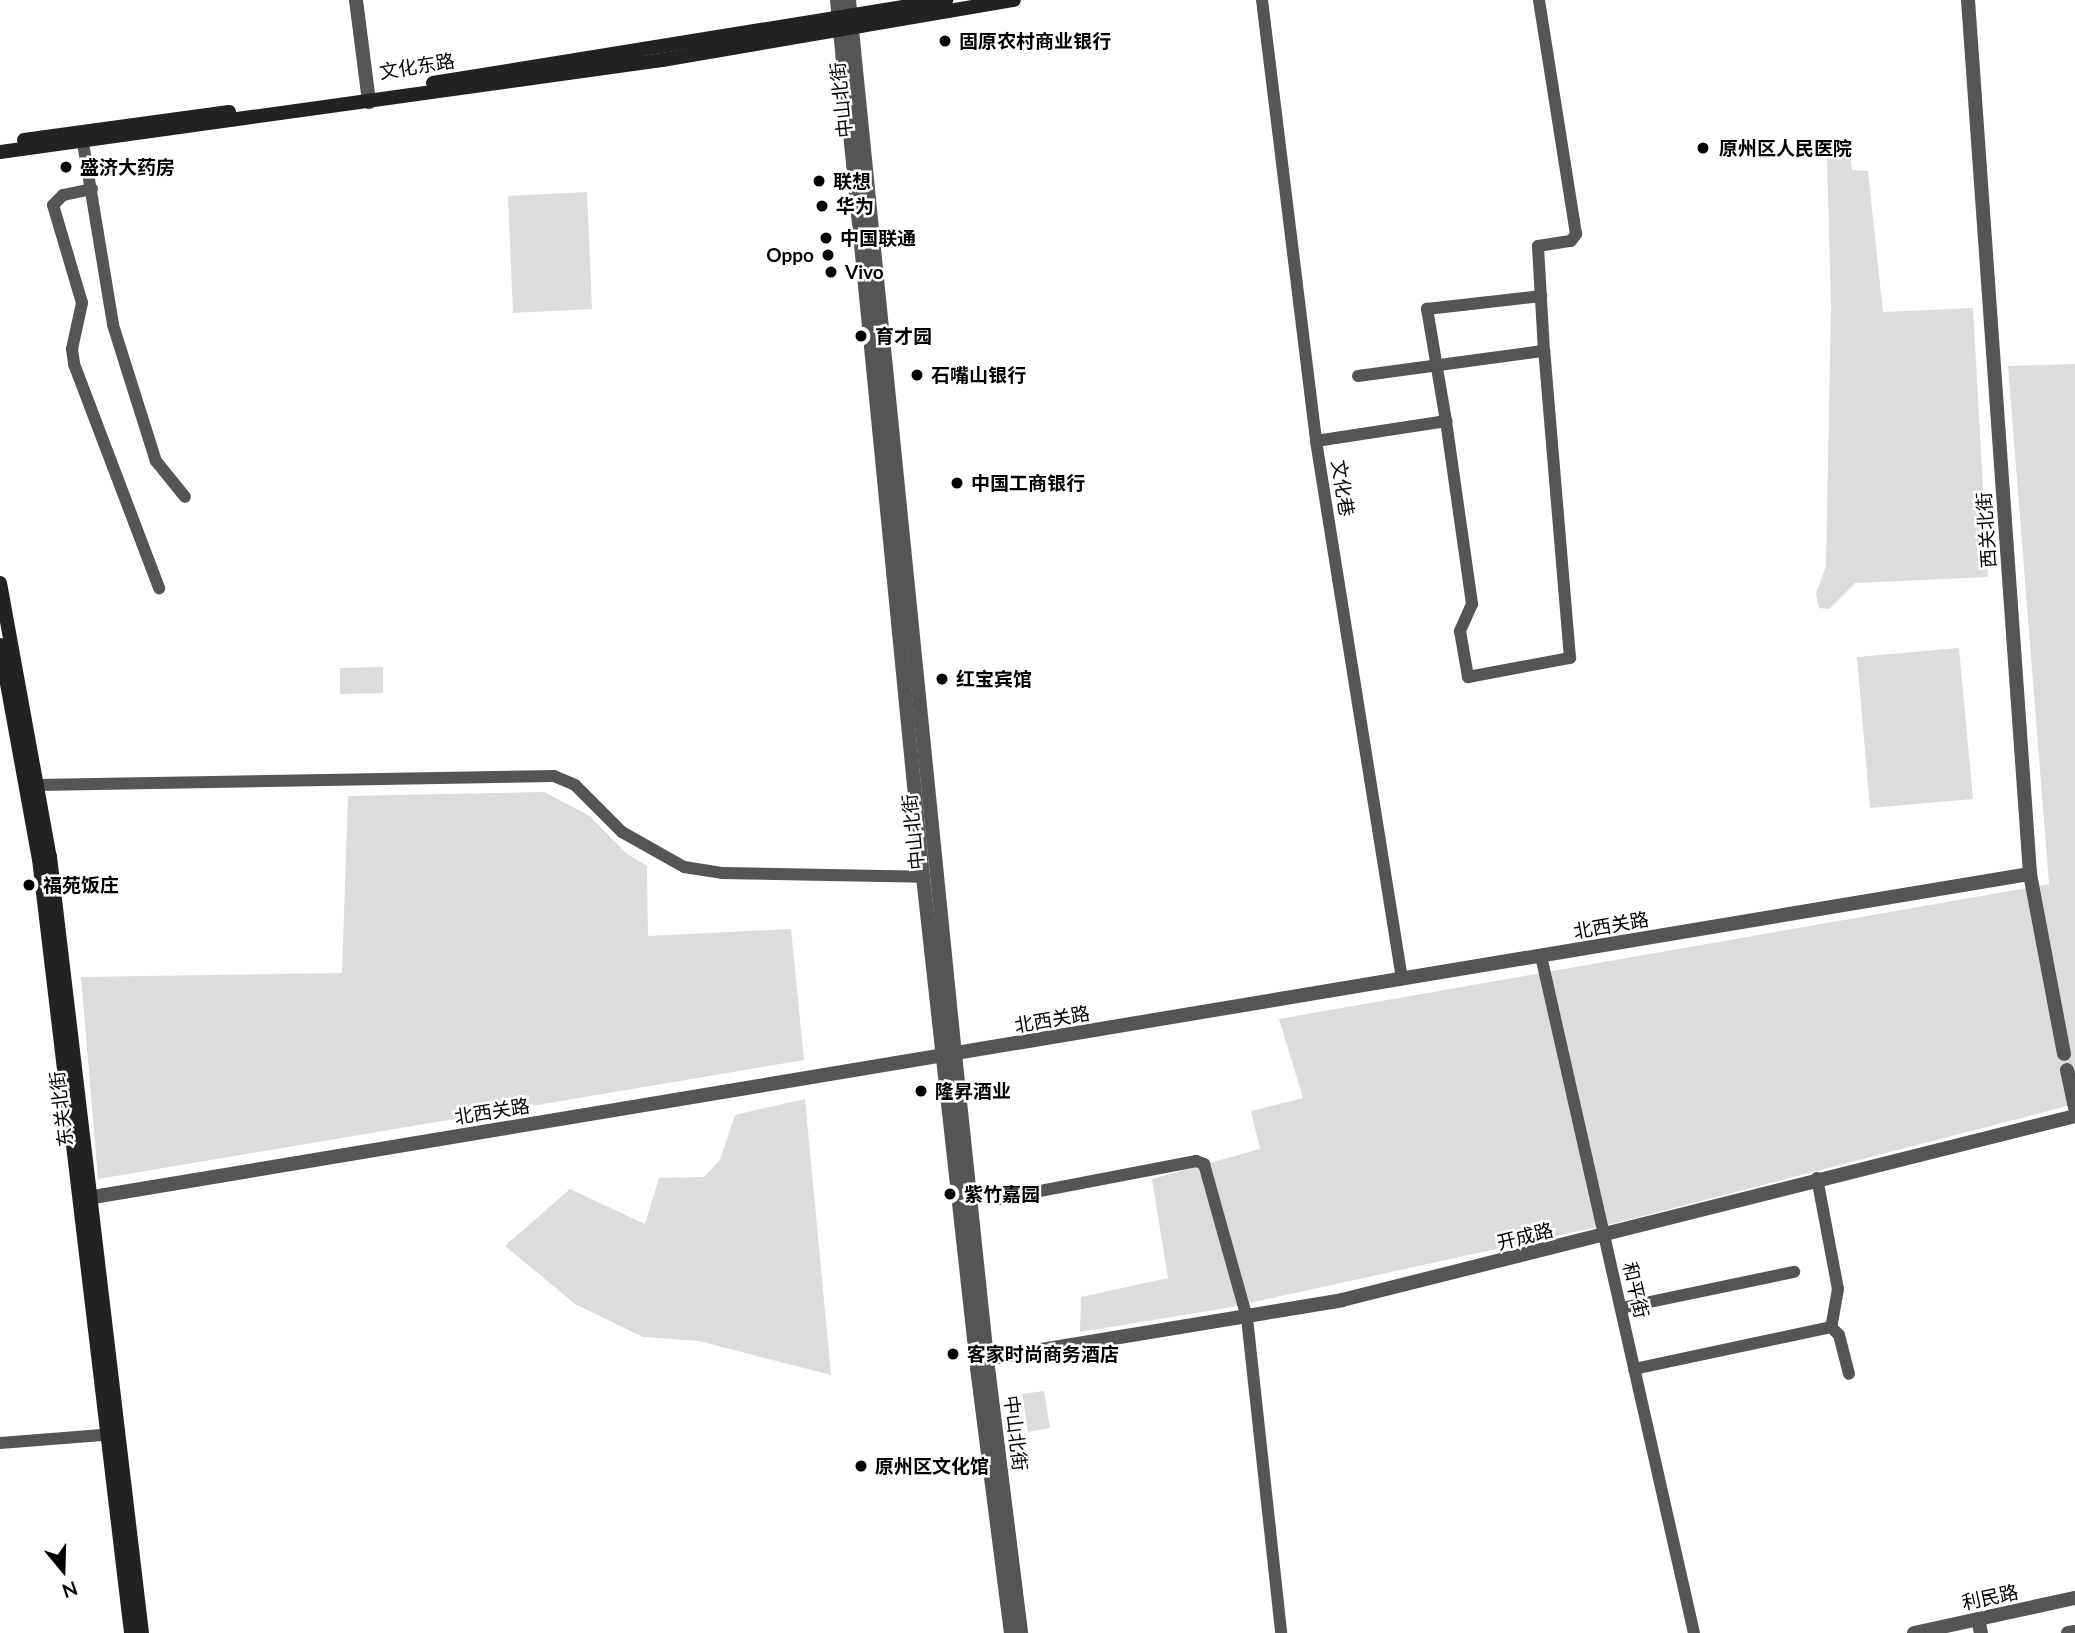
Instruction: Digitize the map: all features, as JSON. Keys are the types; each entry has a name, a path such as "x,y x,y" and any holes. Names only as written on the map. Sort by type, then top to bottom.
{"main road":[{"path":"845,22 946,0"},
{"path":"845,22 1014,0"},
{"name":"文化东路","path":"0,143 662,60 845,22"},
{"name":"文化东路","path":"0,152 83,143 369,97"},
{"name":"东关北街","path":"0,583 50,857 85,1198 113,1434 142,1633"},
{"name":"东关北街","path":"0,645 39,859 85,1198"},
{"name":"东关北街","path":"113,1434 131,1633"}],"street":[{"path":"356,0 369,97"},
{"path":"837,0 845,22"},
{"path":"845,22 849,0"},
{"name":"文化巷","path":"1262,0 1316,441 1402,979"},
{"path":"1539,0 1576,234 1571,241 1538,246 1541,296 1544,351 1570,658 1468,677 1460,631 1472,604 1447,421 1427,309 1541,296"},
{"name":"西关北街","path":"1968,0 2030,874 2064,1054"},
{"name":"中山北街","path":"845,22 923,877 950,1054"},
{"name":"中山北街","path":"845,22 1011,1633"},
{"path":"83,143 113,325 156,461 184,497"},
{"path":"92,188 62,195 53,205 82,303 72,349 74,364 159,587"},
{"path":"1358,376 1544,351"},
{"path":"1316,441 1447,421"},
{"path":"37,785 554,776 575,785 622,832 684,867 722,873 923,877"},
{"name":"北西关路","path":"85,1198 2030,874"},
{"name":"和平街","path":"1541,956 1694,1633"},
{"path":"2067,1070 2075,1109"},
{"name":"开成路","path":"982,1360 1247,1318 1342,1300 2075,1115"},
{"path":"999,1199 1196,1161 1204,1164 1209,1173 1247,1318 1281,1633"},
{"path":"1817,1178 1838,1289 1831,1327"},
{"path":"1621,1308 1794,1272"},
{"path":"1634,1369 1831,1327"},
{"path":"1831,1327 1839,1335 1849,1374"},
{"name":"中山北街","path":"982,1360 1021,1633"},
{"path":"0,1443 113,1434"},
{"name":"利民路","path":"1914,1633 1980,1626 2075,1598"},
{"path":"2068,1633 2075,1632"}],"shaded area":[{"path":"1850,150 1852,170 1868,171 1883,312 1973,308 1988,577 1855,583 1829,609 1819,608 1816,594 1826,566 1831,306 1827,157"},
{"path":"587,192 592,309 513,313 508,196"},
{"path":"2075,364 2075,1104 1616,1223 1226,1308 1080,1332 1081,1297 1168,1278 1152,1179 1260,1149 1251,1111 1303,1098 1279,1019 2049,884 2008,366"},
{"path":"1959,648 1973,799 1870,808 1857,657"},
{"path":"383,667 383,693 340,694 340,668"},
{"path":"544,792 590,816 626,853 647,866 648,936 791,929 804,1060 98,1179 81,977 342,973 348,796"},
{"path":"805,1099 831,1375 699,1341 643,1337 575,1304 505,1246 570,1189 645,1224 659,1178 704,1177 720,1160 735,1115"},
{"path":"1044,1391 1050,1428 1028,1432 1022,1394"}],"place":[{"name":"固原农村商业银行","path":"945,41"},
{"name":"原州区人民医院","path":"1703,148"},
{"name":"盛济大药房","path":"66,167"},
{"name":"联想","path":"819,181"},
{"name":"华为","path":"822,206"},
{"name":"中国联通","path":"826,238"},
{"name":"Oppo","path":"828,255"},
{"name":"Vivo","path":"831,272"},
{"name":"育才园","path":"861,336"},
{"name":"石嘴山银行","path":"917,375"},
{"name":"中国工商银行","path":"957,483"},
{"name":"红宝宾馆","path":"942,679"},
{"name":"福苑饭庄","path":"29,885"},
{"name":"隆昇酒业","path":"921,1091"},
{"name":"紫竹嘉园","path":"950,1194"},
{"name":"客家时尚商务酒店","path":"953,1354"},
{"name":"原州区文化馆","path":"861,1466"}]}
